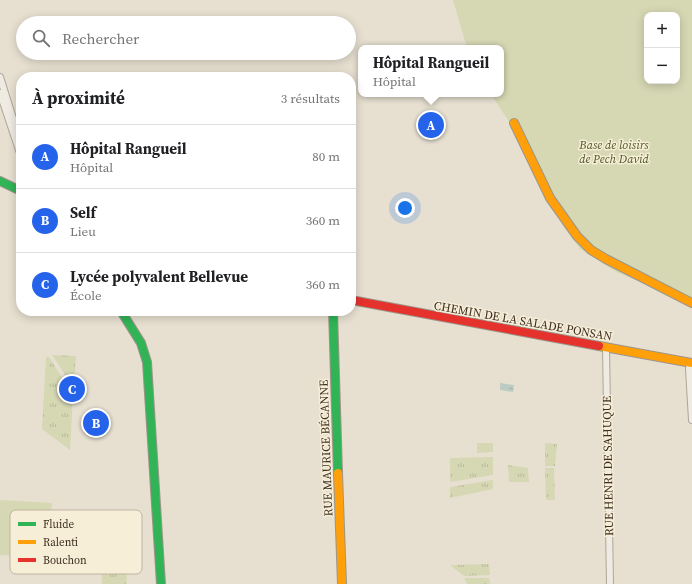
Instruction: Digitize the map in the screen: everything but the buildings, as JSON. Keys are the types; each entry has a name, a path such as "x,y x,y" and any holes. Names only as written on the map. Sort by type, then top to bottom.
{"street":[{"path":"0,78 16,128"},
{"path":"0,93 16,141"},
{"path":"514,123 550,198 577,236 591,250 606,259 692,303"},
{"path":"0,181 16,187"},
{"name":"CHEMIN DE LA SALADE PONSAN","path":"356,301 691,363"},
{"path":"124,316 140,343 147,362 161,584"},
{"name":"RUE MAURICE BÉCANNE","path":"333,316 342,584"},
{"name":"RUE HENRI DE SAHUQUE","path":"606,348 610,584"},
{"path":"691,363 689,369 692,420"}],"green space":[{"name":"Base de loisirs de Pech David","path":"453,0 692,0 692,302 618,273 580,249 564,227 508,120 493,97 504,97 504,45 466,45"},
{"path":"52,355 76,356 74,388"},
{"path":"46,357 49,357 73,395 70,450 42,429"},
{"path":"477,443 493,443 493,452 477,453"},
{"path":"545,443 557,444 555,466 545,466"},
{"path":"493,457 493,475 450,482 450,458"},
{"path":"508,465 528,468 529,482 509,482"},
{"path":"545,468 554,468 555,500 546,500"},
{"path":"493,480 493,489 450,498 450,487"},
{"path":"0,500 52,503 51,510 10,510 10,556 0,555"},
{"path":"489,564 490,575 464,576 450,565"},
{"path":"102,574 126,574 127,584 102,584"},
{"path":"464,578 489,578 490,584 467,584"}],"water":[{"path":"500,383 514,385 513,392 500,390"}],"traffic: fast":[{"path":"0,181 16,189"},
{"path":"124,316 141,343 147,362 161,584"},
{"path":"333,316 338,473"}],"traffic: slow":[{"path":"514,123 550,198 577,236 591,250 606,259 692,303"},
{"path":"599,346 692,363"},
{"path":"338,473 342,584"}],"traffic: jam":[{"path":"356,301 599,346"}],"place":[{"name":"Hôpital Rangueil","path":"431,125"},
{"name":"Lycée polyvalent Bellevue","path":"72,389"},
{"name":"Self","path":"96,423"}]}
